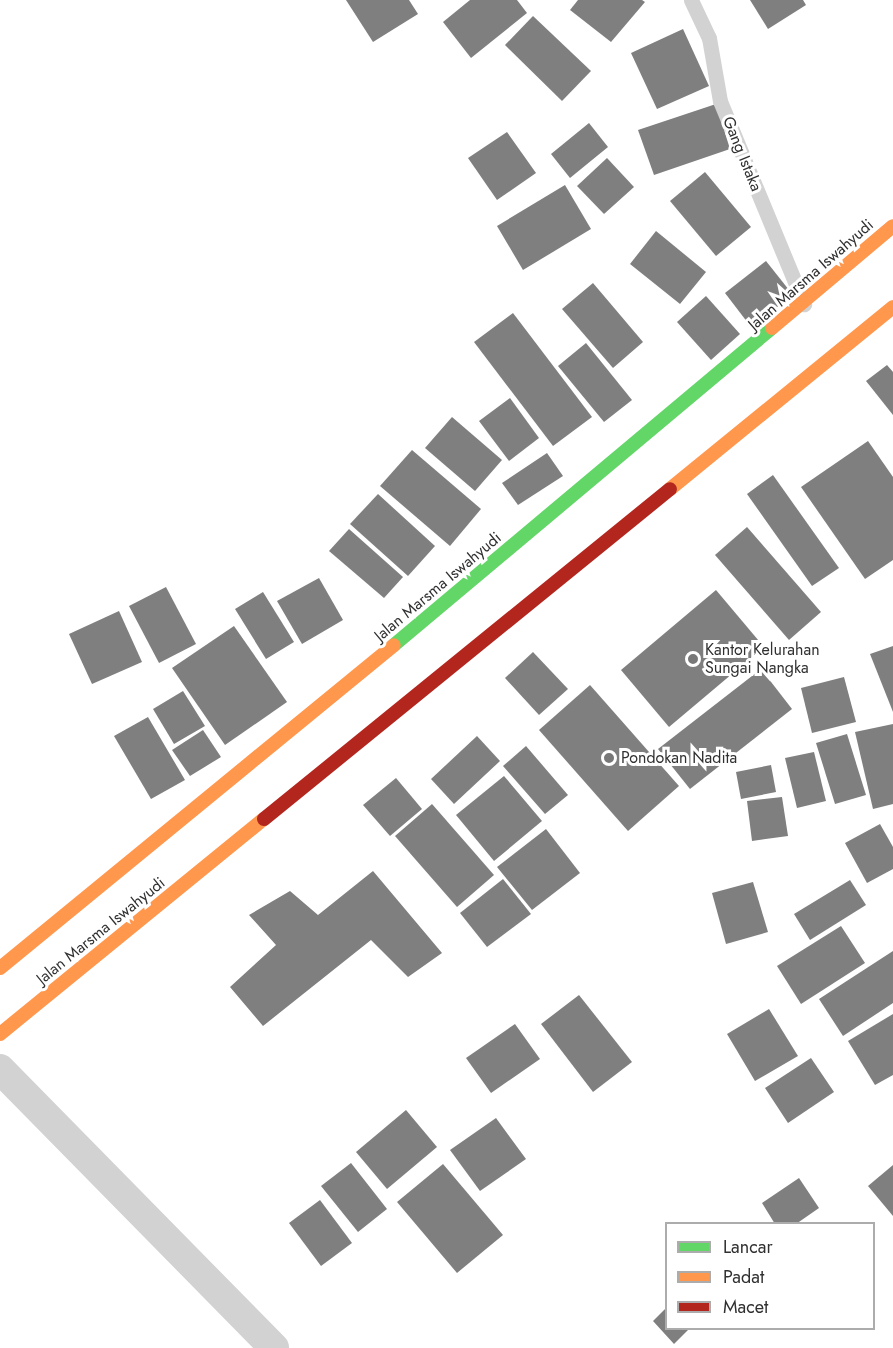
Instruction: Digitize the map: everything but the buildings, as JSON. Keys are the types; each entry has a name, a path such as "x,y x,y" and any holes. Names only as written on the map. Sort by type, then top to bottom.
{"highway":[{"name":"Jalan Marsma Iswahyudi","path":"0,968 804,304 893,226"},
{"name":"Jalan Marsma Iswahyudi","path":"0,1034 893,307"}],"street":[{"path":"0,1069 274,1348"}],"lane":[{"name":"Gang Istaka","path":"691,0 709,38 720,101 804,304"}],"traffic: fast":[{"path":"394,645 772,328"}],"traffic: slow":[{"path":"772,328 893,226"},
{"path":"670,489 893,307"},
{"path":"0,968 394,645"},
{"path":"0,1034 264,819"}],"traffic: jam":[{"path":"264,819 670,489"}],"place":[{"name":"Kantor Kelurahan Sungai Nangka","path":"693,659"},
{"name":"Pondokan Nadita","path":"609,758"}]}
